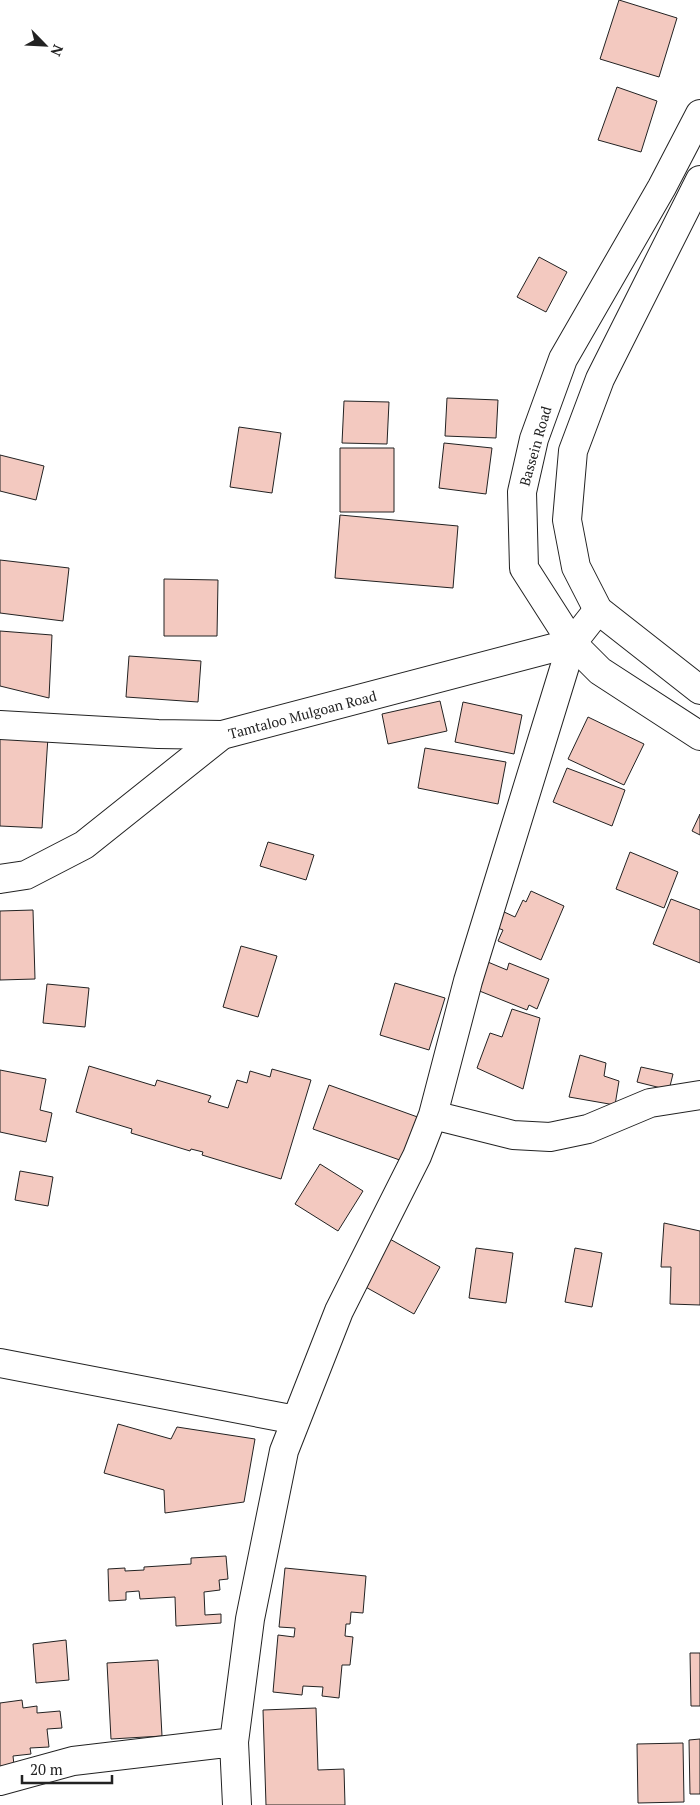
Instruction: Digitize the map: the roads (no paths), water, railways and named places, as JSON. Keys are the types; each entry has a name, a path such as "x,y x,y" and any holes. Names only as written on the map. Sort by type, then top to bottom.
{"street":[{"name":"Bassein Road","path":"700,114 662,187 563,359 534,439 522,492 524,568 572,643 600,671 700,736"},
{"path":"700,180 600,379 573,451 567,520 576,567 598,610 700,690"},
{"path":"237,1805 234,1742 250,1619 284,1451 339,1312 417,1156 433,1115 468,981 572,643 598,610"},
{"name":"Tamtaloo Mulgoan Road","path":"0,879 26,875 84,844 222,735 572,643"},
{"path":"0,724 158,734 222,735"},
{"path":"433,1115 513,1135 550,1137 588,1129 650,1103 700,1095"},
{"path":"0,1363 296,1420"},
{"path":"0,1781 73,1762 234,1742"}]}
